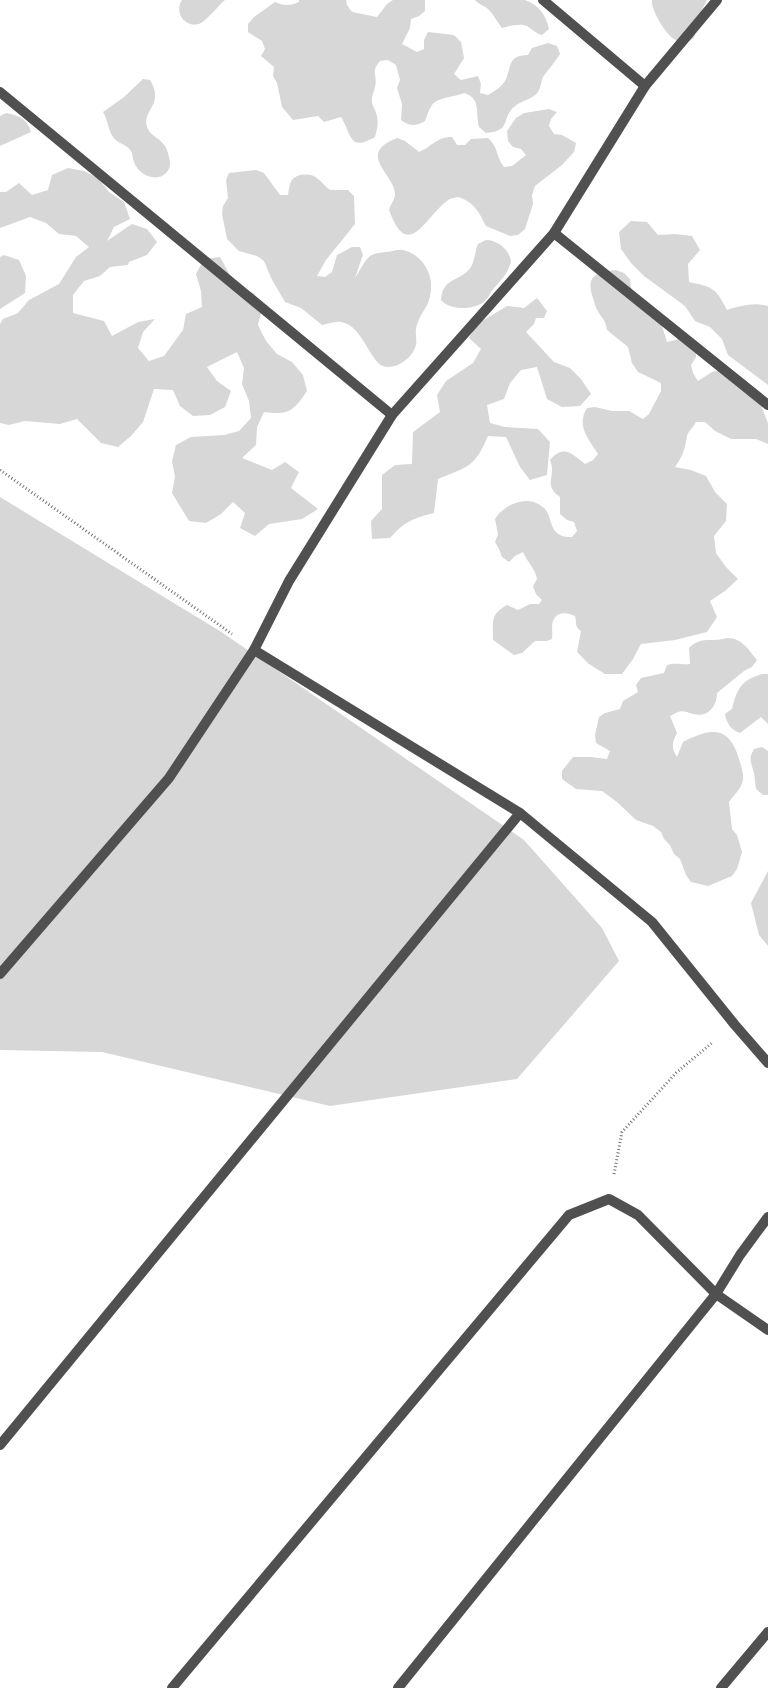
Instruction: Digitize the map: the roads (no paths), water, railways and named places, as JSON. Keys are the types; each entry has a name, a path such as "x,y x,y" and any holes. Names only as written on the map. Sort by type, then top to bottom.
{"street":[{"path":"543,0 645,86"},
{"path":"0,974 169,778 254,650 289,581 392,415 554,233 645,86 716,0"},
{"path":"0,92 392,415"},
{"path":"554,233 768,405"},
{"path":"254,650 520,813 652,922 768,1063"},
{"path":"0,1445 520,813"},
{"path":"172,1688 569,1214 609,1200 638,1215 716,1294 768,1330"},
{"path":"398,1688 716,1294 740,1255 768,1217"},
{"path":"721,1688 768,1632"}]}
